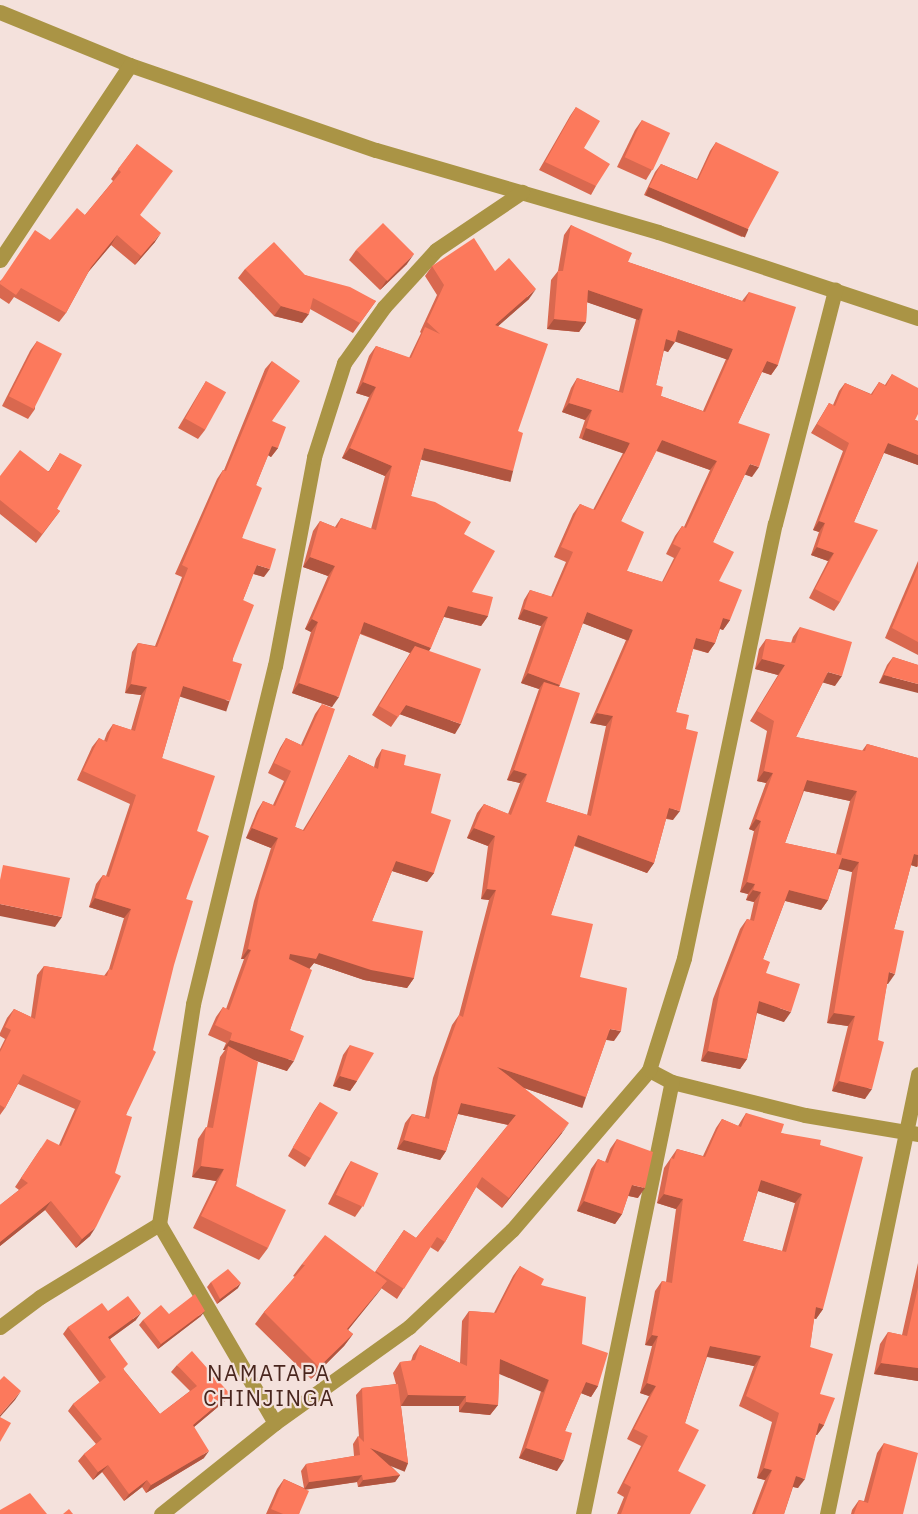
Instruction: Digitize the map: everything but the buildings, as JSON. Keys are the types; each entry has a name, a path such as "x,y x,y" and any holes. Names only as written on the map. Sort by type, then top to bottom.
{"street":[{"path":"0,12 130,65 376,150 522,192 918,318"},
{"path":"0,260 130,65"},
{"path":"275,1423 159,1224 193,1004 274,666 314,457 333,389 344,363 416,271 436,250 522,192"},
{"path":"161,1514 275,1423 409,1327 495,1247 649,1070 684,958 775,524 835,290"},
{"path":"649,1070 672,1082 805,1115 912,1133"},
{"path":"827,1514 912,1133 918,1074"},
{"path":"584,1514 672,1082"},
{"path":"0,1327 40,1296 159,1224"}],"district":[{"name":"NAMATAPA CHINJINGA","path":"269,1384"}]}
